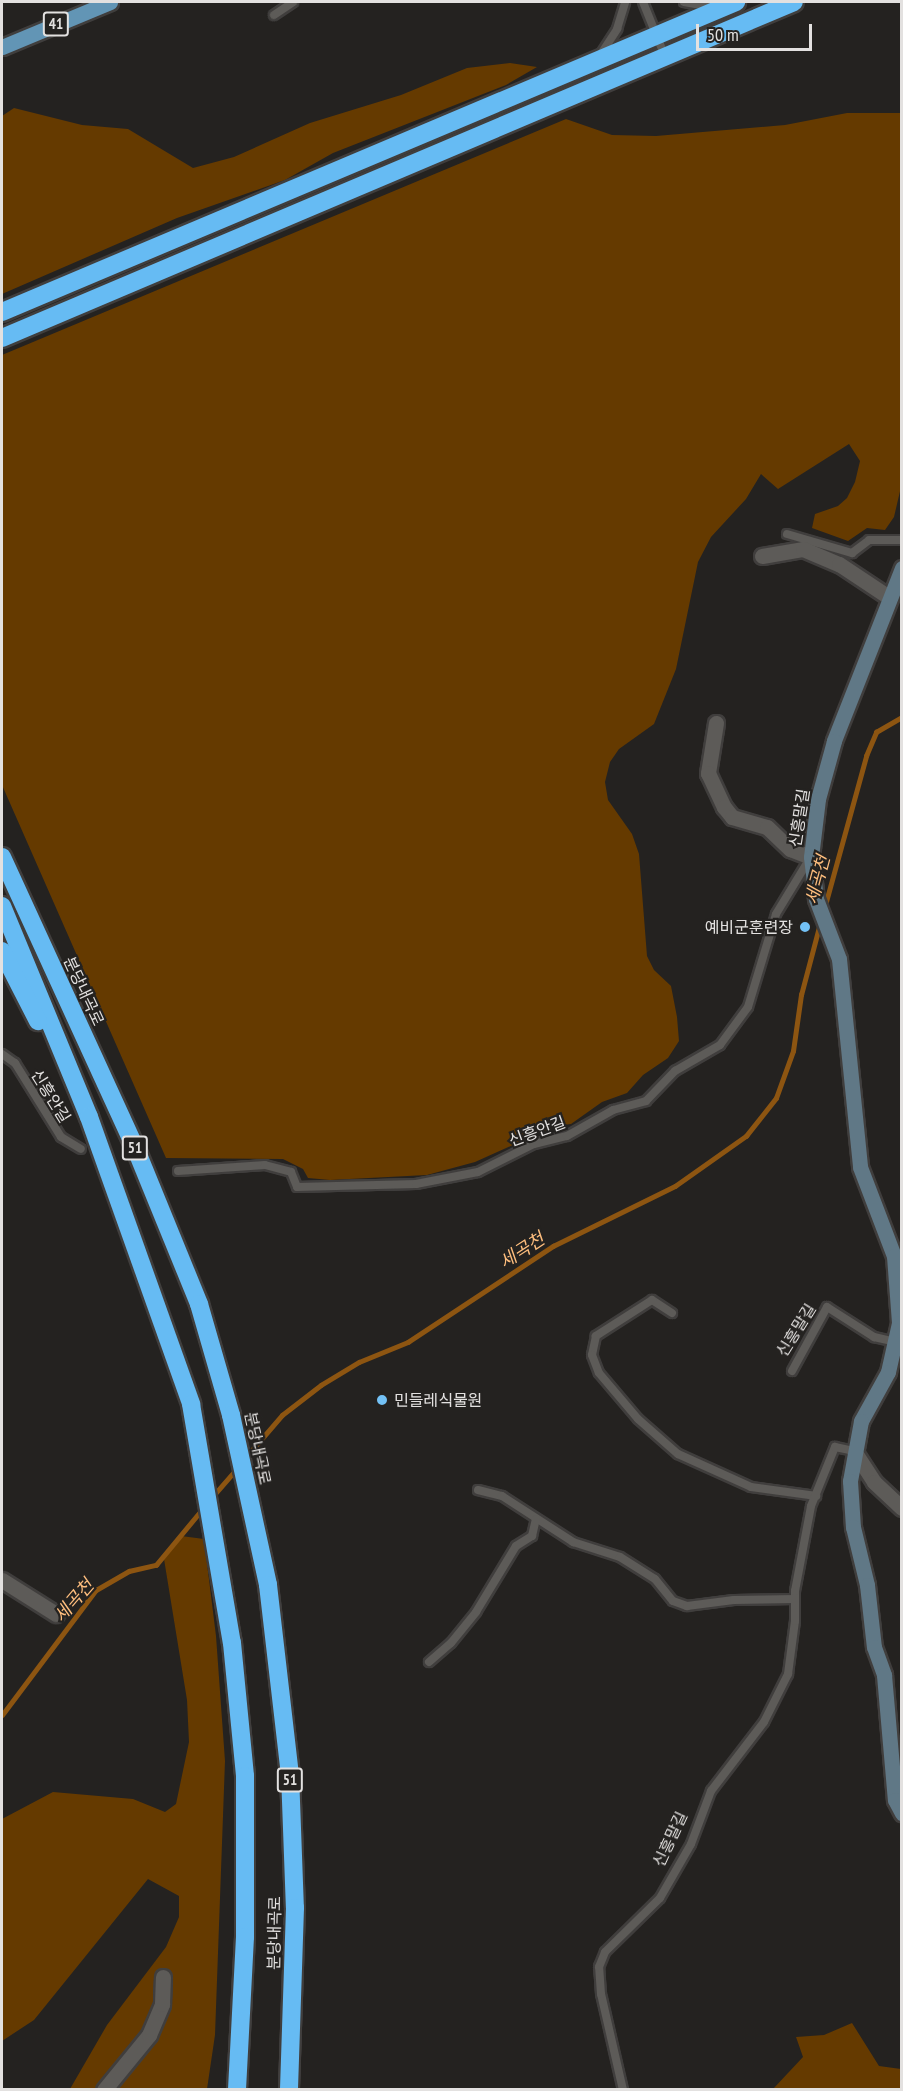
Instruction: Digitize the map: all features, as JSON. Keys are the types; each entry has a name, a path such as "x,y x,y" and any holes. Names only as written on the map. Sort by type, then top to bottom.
{"highway":[{"path":"2,338 343,190 664,54 794,2"},
{"path":"2,312 729,4"},
{"name":"분당내곡로","path":"2,857 137,1152 199,1304 239,1451 268,1585 290,1774 295,1908 289,2090"},
{"name":"분당내곡로","path":"2,906 89,1117 191,1404 212,1513 232,1643 244,1776 245,1936 237,2090"},
{"path":"2,951 89,1117"}],"main road":[{"name":"41","path":"2,47 110,2"}],"street":[{"path":"762,556 802,549 839,564 890,598"},
{"name":"신흥말길","path":"902,568 834,741 818,799 811,858 816,899 839,959 860,1167 898,1257 898,1347 888,1372 861,1420 850,1481 853,1527 867,1585 874,1647 884,1675 895,1800 902,1813"},
{"path":"716,723 708,773 724,807 732,817 766,827 790,849 811,858"},
{"path":"854,1452 874,1482 902,1508"},
{"path":"2,1580 56,1614"},
{"path":"104,2090 149,2035 162,2004 163,1977"}],"lane":[{"path":"274,15 293,2"},
{"path":"596,60 617,29 625,2"},
{"path":"644,2 664,54"},
{"path":"684,2 729,4"},
{"path":"787,534 852,553 869,540 902,540"},
{"name":"신흥안길","path":"178,1171 265,1165 291,1172 297,1187 416,1184 478,1172 534,1144 567,1136 613,1110 646,1101 675,1071 720,1045 748,1007 776,914 811,858"},
{"name":"신흥안길","path":"2,1054 15,1063 61,1137 81,1149"},
{"path":"672,1313 652,1300 596,1336 591,1355 599,1373 638,1419 678,1454 751,1487 816,1496"},
{"name":"신흥말길","path":"792,1371 827,1308 874,1337 898,1347"},
{"name":"신흥말길","path":"622,2090 601,1994 599,1967 605,1952 660,1898 691,1844 711,1791 764,1722 788,1674 795,1599 816,1496 836,1447 854,1452"},
{"path":"478,1490 502,1496 573,1542 635,1565 667,1590 673,1601 687,1606 735,1600 795,1599"},
{"path":"429,1662 452,1643 476,1612 511,1554 532,1536 536,1519"}],"shaded area":[{"path":"510,63 537,67 506,85 333,153 285,180 177,218 2,294 2,116 14,108 82,125 128,129 193,168 234,157 310,123 401,95 467,68"},
{"path":"847,113 901,113 901,487 894,517 885,530 867,528 848,541 812,528 815,514 838,506 847,498 855,482 860,461 849,444 778,489 761,474 746,499 711,537 698,562 676,669 654,724 619,749 610,762 605,782 608,800 632,834 639,854 647,956 654,970 671,986 679,1041 668,1058 643,1075 627,1093 602,1102 571,1124 555,1126 475,1162 427,1175 330,1180 308,1178 303,1169 283,1159 166,1158 2,785 2,355 566,119 612,135 656,136 785,125"},
{"path":"181,1536 204,1539 216,1636 225,1761 215,2035 207,2089 70,2089 107,2025 166,1947 179,1917 179,1896 148,1879 34,2020 2,2041 2,1819 53,1792 133,1799 165,1812 176,1804 189,1742 187,1700 164,1559"},
{"path":"852,2023 879,2066 901,2069 901,2089 773,2089 803,2057 796,2037 824,2035"}],"waterway":[{"name":"세곡천","path":"824,909 866,756 876,732 902,717"},
{"name":"세곡천","path":"246,1457 282,1415 321,1385 359,1362 408,1342 553,1246 675,1186 746,1136 776,1098 793,1051 801,995 820,923"},
{"name":"세곡천","path":"213,1496 237,1468"},
{"name":"세곡천","path":"2,1715 96,1590 129,1571 156,1565 204,1507"}],"place":[{"name":"예비군훈련장","path":"805,927"},
{"name":"민들레식물원","path":"382,1400"}]}
